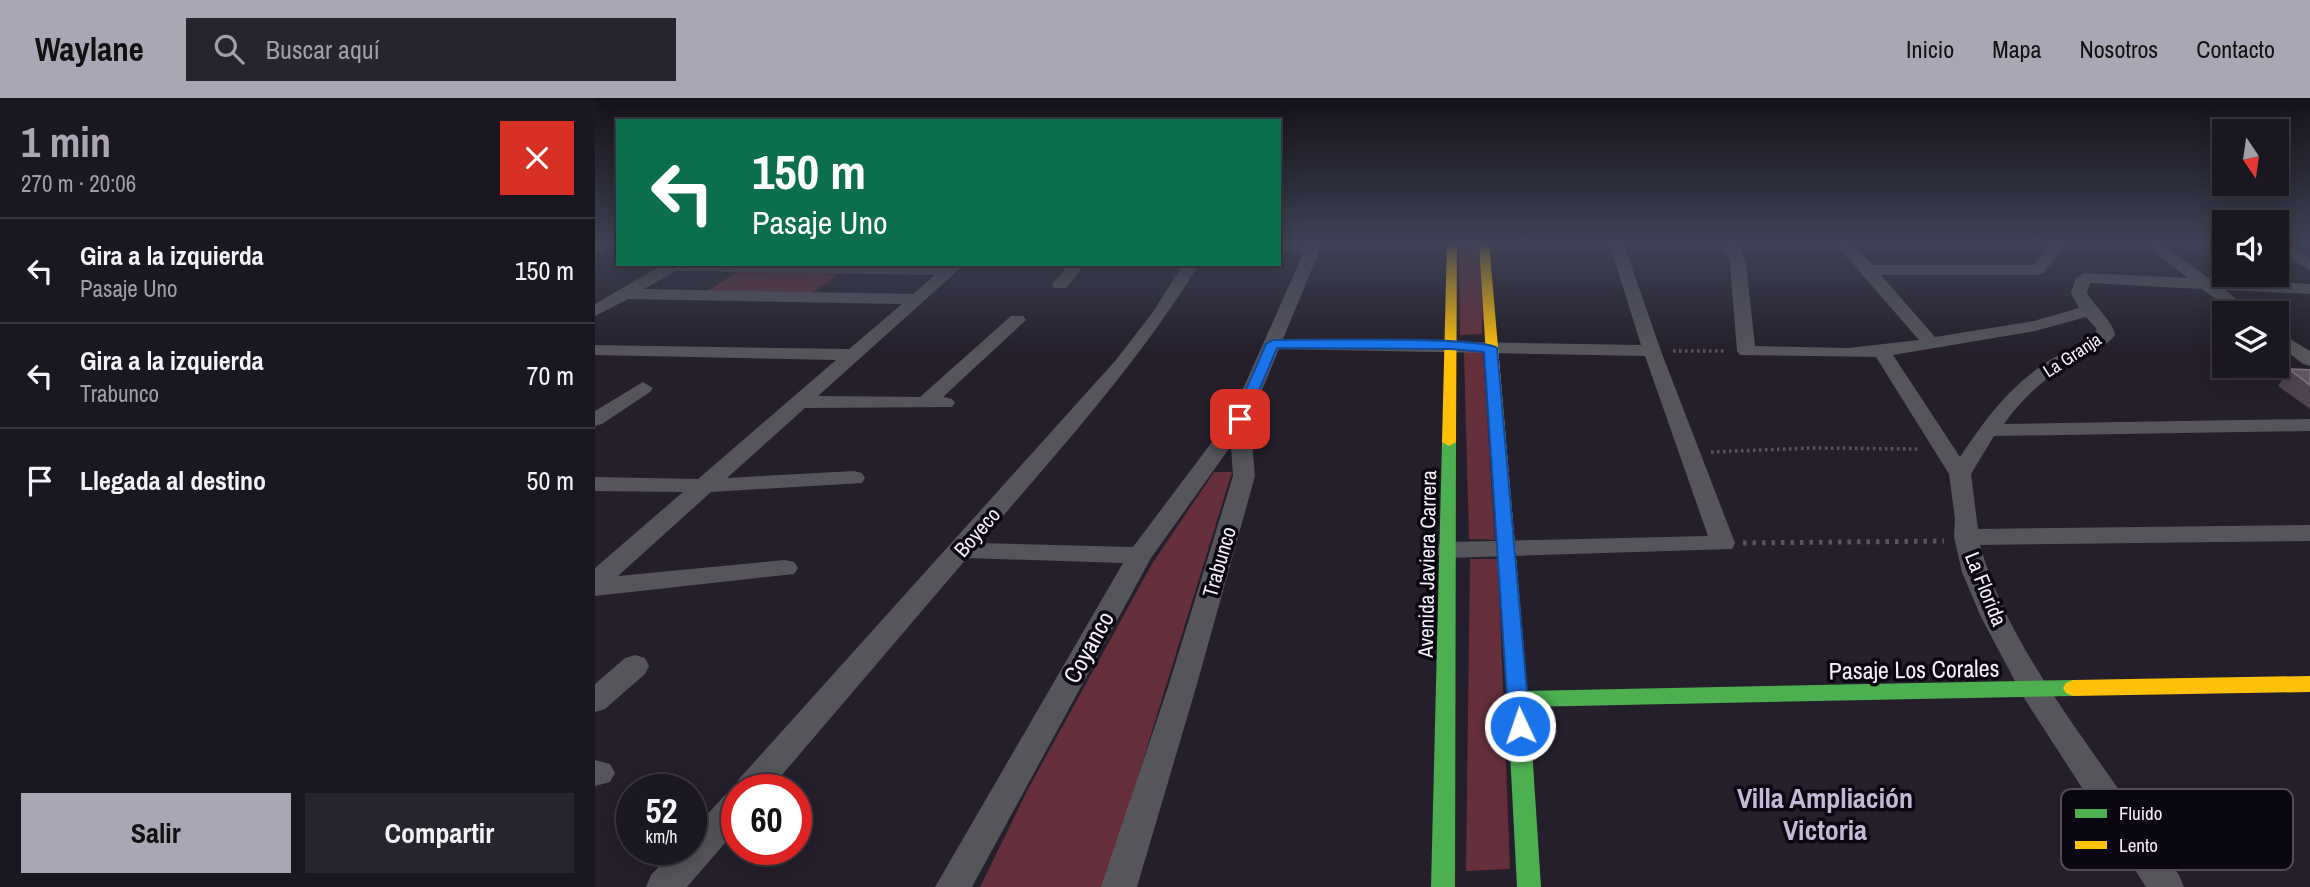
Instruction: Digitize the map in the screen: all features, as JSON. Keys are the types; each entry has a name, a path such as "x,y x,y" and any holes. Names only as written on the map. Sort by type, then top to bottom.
{"main road":[{"name":"Avenida Javiera Carrera","path":"1443,887 1452,279"},
{"path":"1486,279 1518,699 1529,887"},
{"name":"Pasaje Los Corales","path":"1518,699 2310,684"}],"street":[{"path":"595,311 650,279"},
{"path":"595,584 940,279"},
{"path":"1060,285 1065,279"},
{"name":"Boyeco","path":"763,774 1122,365 1160,314 1182,279"},
{"name":"Trabunco","path":"1119,887 1183,684 1244,475 1240,419 1301,279"},
{"path":"1448,550 1723,543 1628,279"},
{"path":"1739,279 1745,351 1882,351 2035,326 2089,311"},
{"path":"1876,279 1930,342"},
{"name":"La Granja","path":"1953,462 1987,430 2014,395 2052,366 2106,335 2105,327 2089,311 2078,293 2082,279"},
{"name":"La Granja","path":"2124,279 2310,289"},
{"path":"2200,279 2230,301"},
{"path":"624,294 917,299"},
{"path":"801,402 935,403 1017,320"},
{"path":"1273,344 1451,345 1652,351"},
{"path":"2289,345 2310,360"},
{"path":"595,350 853,355"},
{"name":"La Florida","path":"1882,351 1953,462 1967,519 1966,537 1975,572 1994,617 2034,690 2101,789"},
{"path":"595,420 643,388"},
{"name":"Coyanco","path":"953,887 1140,555 1240,419"},
{"path":"1987,430 2310,425"},
{"path":"595,484 705,486 854,478"},
{"path":"1966,537 2310,533"},
{"path":"961,550 1140,555"},
{"path":"595,584 785,568"},
{"path":"595,701 635,666"},
{"path":"664,887 721,823"},
{"name":"La Florida","path":"2156,870 2167,887"}],"path":[{"path":"1652,351 1745,351"},
{"path":"1689,453 1812,448 1953,462"},
{"path":"1723,543 1936,543 1966,537"}],"shaded area":[{"path":"726,279 831,279 811,294 706,292"},
{"path":"1459,279 1482,279 1482,334 1460,335"},
{"path":"1464,352 1483,352 1495,540 1469,539"},
{"path":"1214,472 1232,472 1104,887 980,887 1028,789 1152,564"},
{"path":"1470,559 1498,559 1510,869 1466,871"}],"building":[{"path":"2289,369 2310,370 2310,385"}],"traffic: fast":[{"path":"1443,887 1449,442"},
{"path":"1518,699 2073,688"},
{"path":"1520,733 1529,887"}],"traffic: slow":[{"path":"1449,442 1451,279"},
{"path":"1487,279 1520,733"},
{"path":"2073,688 2310,684"}],"district":[{"name":"Villa Ampliación Victoria","path":"1825,814"}],"route":[{"path":"1240,419 1273,344 1451,345 1490,348 1520,726"}]}
